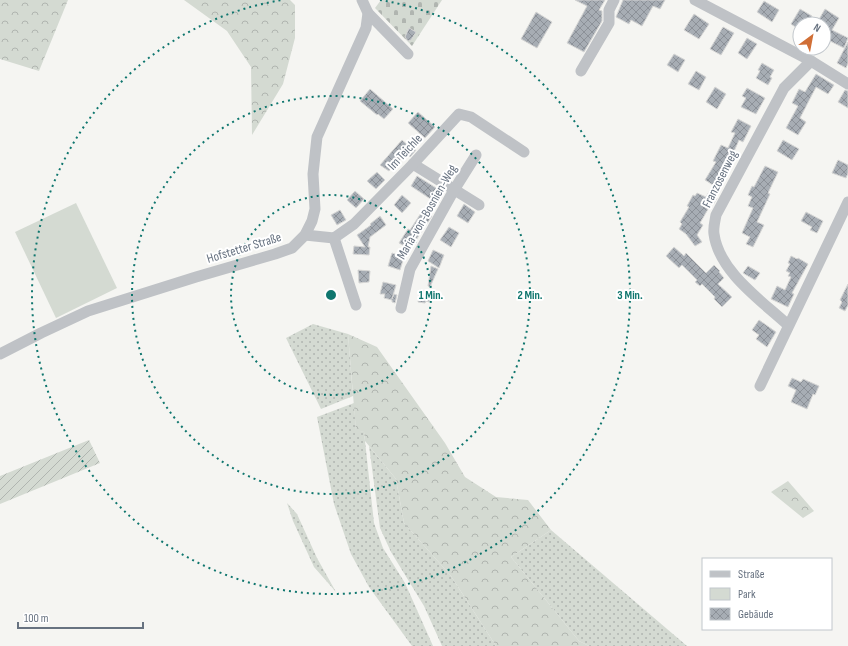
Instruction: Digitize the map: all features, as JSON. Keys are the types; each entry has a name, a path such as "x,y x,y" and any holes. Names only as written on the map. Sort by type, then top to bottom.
{"street":[{"path":"362,0 368,13 408,54"},
{"path":"581,71 609,23 609,10 614,0"},
{"path":"694,0 812,61 848,84"},
{"name":"Hofstetter Straße","path":"0,354 88,311 292,248 305,235 312,221 315,209 313,174 317,137 366,28 368,13"},
{"name":"Franzosenweg","path":"788,325 737,279 719,251 714,233 716,215 784,88 812,61"},
{"name":"Im Teichle","path":"334,238 354,224 413,164 459,114 471,117 524,152"},
{"name":"Maria-von-Bosnien-Weg","path":"401,308 410,269 454,190 476,155"},
{"path":"413,164 479,205"},
{"path":"760,386 848,202"},
{"path":"305,235 334,238 356,305"}],"green space":[{"path":"0,0 68,0 39,71 0,59"},
{"path":"184,0 290,0 295,5 295,38 283,84 252,135 251,67 227,31"},
{"path":"381,0 442,0 412,46 375,8"},
{"path":"76,203 117,288 56,318 15,232"},
{"path":"313,324 348,334 353,396 321,409 286,338"},
{"path":"348,334 377,347 445,443 465,477 496,497 528,500 551,530 511,557 579,641 589,646 496,646 451,576 404,523 396,479 365,441 364,432 356,431"},
{"path":"354,403 356,430 364,432 374,523 383,548 405,583 433,646 412,646 369,587 351,554 334,504 317,417"},
{"path":"89,440 100,463 0,504 0,476"},
{"path":"369,446 396,479 404,523 451,576 496,646 442,646 424,606 391,552 380,528"},
{"path":"788,481 814,511 803,518 771,492"},
{"path":"287,503 297,514 317,558 336,592 314,567 293,521"},
{"path":"551,530 687,646 589,646 579,641 511,557"}],"building":[{"path":"575,0 605,0 599,10 602,11 602,21 584,52 567,43 587,6"},
{"path":"623,0 665,0 660,9 653,6 642,26 631,20 629,24 616,17"},
{"path":"764,1 779,10 772,22 757,12"},
{"path":"800,9 812,16 796,16"},
{"path":"825,9 839,18 832,30 832,16 821,16"},
{"path":"536,12 552,22 537,48 521,39"},
{"path":"694,14 709,24 699,39 684,30"},
{"path":"723,27 734,33 721,55 710,49"},
{"path":"409,28 416,32 411,40 408,41 405,37"},
{"path":"832,30 848,38 844,48 832,42"},
{"path":"747,38 757,44 747,59 738,53"},
{"path":"848,42 848,63 846,68 837,63"},
{"path":"674,54 685,60 678,72 667,65"},
{"path":"762,63 774,70 768,85 756,78"},
{"path":"696,71 706,77 699,90 688,84"},
{"path":"816,74 834,85 828,94 816,87 800,118 806,122 798,135 786,128 798,106 792,103 799,89 805,92"},
{"path":"715,87 726,94 717,109 706,102"},
{"path":"747,88 765,98 756,114 741,107 746,98 742,96"},
{"path":"370,89 393,109 384,119 360,101"},
{"path":"845,90 848,91 848,108 838,102"},
{"path":"418,112 435,127 425,138 408,123"},
{"path":"738,119 751,126 743,142 739,140 725,172 727,173 714,196 717,198 713,205 711,204 700,223 703,225 697,235 702,242 695,246 686,234 679,229 682,224 680,222 689,207 687,206 693,195 695,196 697,193 706,197 713,185 705,180 716,162 713,161 721,145 728,148 735,133 731,132"},
{"path":"402,140 416,150 410,157 408,154 403,159 402,158 389,171 380,165"},
{"path":"783,140 799,149 792,160 777,151"},
{"path":"838,160 848,165 848,173 846,178 832,173"},
{"path":"765,166 778,172 757,222 764,225 753,247 746,244 750,237 742,233 753,208 748,206 752,197 748,195"},
{"path":"377,172 385,180 376,189 367,181"},
{"path":"417,176 444,193 438,204 411,186"},
{"path":"355,191 364,199 356,208 347,200"},
{"path":"402,195 411,203 402,213 394,205"},
{"path":"464,204 475,212 468,223 457,216"},
{"path":"340,210 346,220 337,225 331,215"},
{"path":"423,210 432,216 410,249 399,243 408,229 410,230"},
{"path":"806,212 823,221 817,233 810,230 812,227 801,221"},
{"path":"380,216 386,225 370,237 368,247 370,247 369,255 353,254 354,246 365,247 357,235 371,225 370,224"},
{"path":"449,227 459,233 451,247 440,240"},
{"path":"674,247 684,256 686,253 706,273 714,265 720,271 719,272 724,278 718,284 732,297 722,307 714,299 715,297 702,284 700,286 695,282 697,280 682,265 679,268 666,256"},
{"path":"433,250 444,255 439,268 428,261"},
{"path":"392,253 404,257 400,270 388,266"},
{"path":"791,256 808,264 792,293 794,294 788,307 771,299 777,286 785,290 791,277 788,276 790,273 786,271 790,264 788,263"},
{"path":"431,266 438,269 430,287 428,286"},
{"path":"748,266 760,273 755,280 743,273"},
{"path":"358,270 370,271 369,282 359,283"},
{"path":"383,282 396,285 392,299 394,294 397,295 395,303 392,302 392,300 384,298 385,294 380,294"},
{"path":"848,284 848,305 845,311 839,308 842,302 840,300"},
{"path":"420,290 431,292 429,302 418,302"},
{"path":"759,320 776,332 767,347 756,339 759,335 752,330"},
{"path":"792,378 801,382 803,379 819,386 815,395 813,394 807,409 791,402 796,390 788,386"}]}
